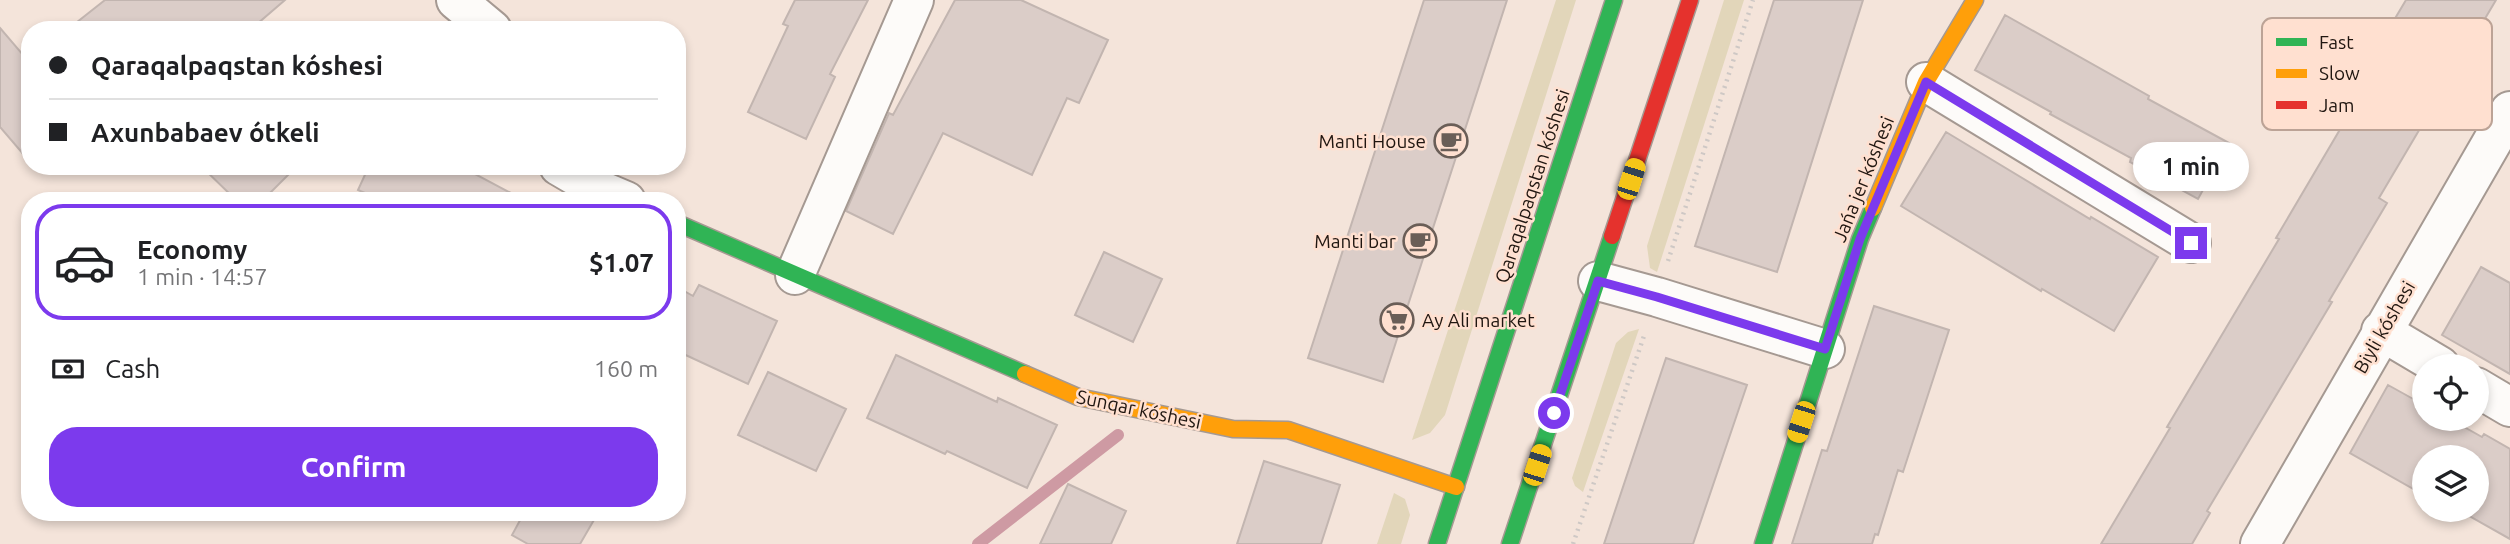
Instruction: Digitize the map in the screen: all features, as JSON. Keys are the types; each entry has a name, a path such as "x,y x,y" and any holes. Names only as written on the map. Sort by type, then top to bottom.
{"street":[{"path":"456,0 481,21"},
{"path":"795,275 914,0"},
{"name":"Qaraqalpaqstan kóshesi","path":"1437,544 1614,0"},
{"path":"1510,544 1690,0"},
{"name":"Jańa jer kóshesi","path":"1763,544 1860,239 1926,82 1975,0"},
{"path":"1926,82 2191,243"},
{"name":"Biyli kóshesi","path":"2260,544 2510,111"},
{"path":"574,175 605,192"},
{"name":"Sunqar kóshesi","path":"686,227 1078,397 1233,429 1287,430 1456,487"},
{"path":"1598,281 1825,349"},
{"path":"2381,331 2420,354"},
{"path":"2489,395 2510,407"}],"shaded area":[{"path":"1556,0 1576,0 1445,415 1430,433 1412,440"},
{"path":"1724,0 1744,0 1657,272 1650,268 1647,246"},
{"path":"1639,329 1583,492 1575,486 1572,478 1616,343 1628,332"},
{"path":"1394,493 1405,499 1410,515 1401,544 1377,544"}],"building":[{"path":"105,0 285,0 260,21 78,21"},
{"path":"795,0 868,0 830,74 835,77 806,139 748,112 788,26 783,24"},
{"path":"955,0 1021,0 1108,40 1079,103 1067,98 1032,175 943,133 893,234 846,211 889,113 893,115"},
{"path":"1424,0 1507,0 1383,382 1308,358"},
{"path":"1774,0 1863,0 1777,272 1695,246"},
{"path":"2406,0 2496,0 2485,18 2395,18"},
{"path":"2005,15 2229,143 2198,199 1975,70"},
{"path":"0,28 21,52 21,152 0,127"},
{"path":"2340,130 2419,130 2379,198 2387,203 2329,301 2332,302 2207,511 2210,513 2192,544 2101,544 2279,239 2276,238"},
{"path":"1946,132 2158,257 2114,331 2042,289 2041,291 1901,206"},
{"path":"210,175 288,175 271,192 228,192"},
{"path":"365,175 477,175 509,192 363,192 358,190"},
{"path":"1104,252 1162,279 1133,342 1075,315"},
{"path":"2481,267 2510,283 2510,374 2489,362 2489,354 2475,354 2442,335"},
{"path":"699,285 777,321 748,384 686,355 686,292 693,296"},
{"path":"1874,306 1949,330 1903,472 1898,470 1878,535 1875,534 1872,544 1792,544 1822,450 1827,451"},
{"path":"896,355 997,402 998,398 1057,425 1027,488 867,418"},
{"path":"1666,358 1747,385 1693,544 1604,544"},
{"path":"768,372 846,409 816,471 738,435"},
{"path":"2388,385 2412,398 2412,431 2471,431 2482,437 2484,434 2510,449 2510,539 2480,522 2489,522 2489,445 2412,445 2412,488 2350,453"},
{"path":"1264,461 1340,485 1321,544 1237,544"},
{"path":"1068,484 1126,511 1111,544 1040,544"},
{"path":"520,521 593,521 580,544 528,544 512,535"}],"waterway":[{"path":"978,544 1118,435"}],"traffic: fast":[{"path":"1437,544 1614,0"},
{"path":"1763,544 1860,239 1873,208"},
{"path":"686,227 1025,374"},
{"path":"1510,544 1612,236"}],"traffic: slow":[{"path":"1873,208 1926,82 1975,0"},
{"path":"1025,374 1078,397 1233,429 1288,430 1456,487"}],"traffic: jam":[{"path":"1612,236 1690,0"}],"place":[{"name":"Manti House","path":"1451,141"},
{"name":"Manti bar","path":"1420,241"},
{"name":"Ay Ali market","path":"1397,320"}],"route":[{"path":"1554,413 1598,281 1825,349 1860,239 1926,82 2191,243"}]}
